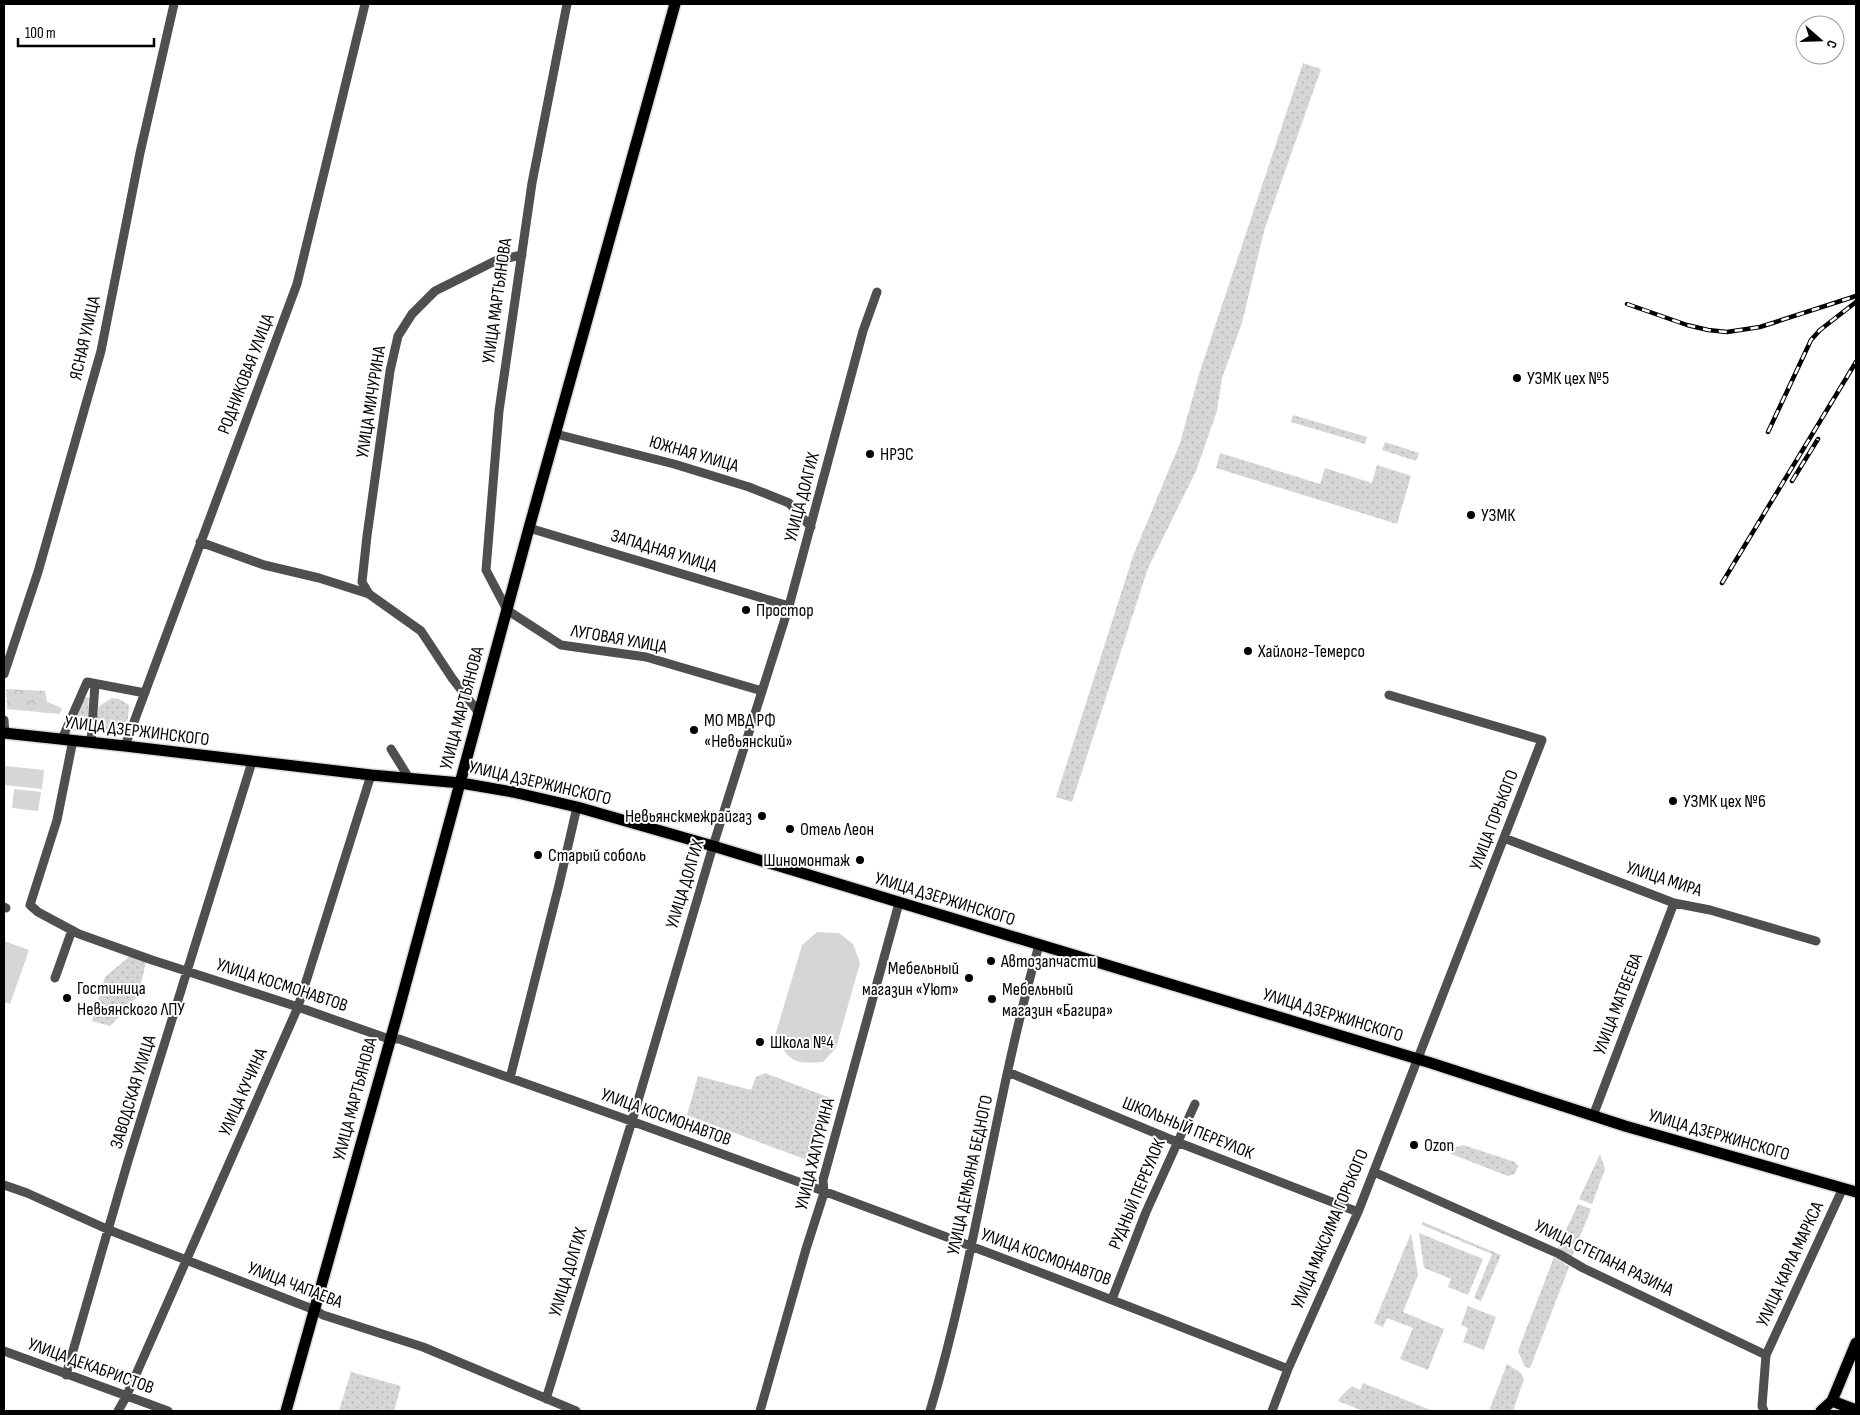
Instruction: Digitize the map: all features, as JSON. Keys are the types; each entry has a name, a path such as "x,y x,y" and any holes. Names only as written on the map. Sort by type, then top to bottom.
{"main road":[{"path":"508,610 529,528 675,4"},
{"name":"УЛИЦА МАРТЬЯНОВА","path":"286,1411 316,1310 508,610"},
{"name":"УЛИЦА ДЗЕРЖИНСКОГО","path":"4,733 252,762 460,783 514,792 577,807 713,846 1417,1059 1594,1116 1856,1192"},
{"path":"1821,1411 1832,1401 1856,1343"},
{"path":"1832,1401 1856,1410"}],"street":[{"name":"ЯСНАЯ УЛИЦА","path":"4,674 38,572 101,351 140,153 174,4"},
{"name":"РОДНИКОВАЯ УЛИЦА","path":"125,746 297,284 365,4"},
{"name":"УЛИЦА МАРТЬЯНОВА","path":"508,610 486,570 499,411 532,183 567,4"},
{"name":"УЛИЦА МИЧУРИНА","path":"369,594 362,582 367,536 390,371 398,336 412,314 435,291 497,260 522,255"},
{"name":"УЛИЦА ДОЛГИХ","path":"546,1399 632,1121 713,846 789,606 863,331 877,292"},
{"name":"ЮЖНАЯ УЛИЦА","path":"556,434 674,464 749,487 789,503 811,527"},
{"name":"ЗАПАДНАЯ УЛИЦА","path":"529,528 789,606"},
{"path":"200,542 264,565 319,578 369,594 421,632 452,678 479,713"},
{"name":"ЛУГОВАЯ УЛИЦА","path":"508,610 561,645 646,656 762,691"},
{"path":"67,740 87,682 145,693"},
{"path":"91,742 95,684"},
{"name":"УЛИЦА ГОРЬКОГО","path":"1390,695 1542,740 1417,1059"},
{"path":"4,720 4,733"},
{"name":"УЛИЦА КОСМОНАВТОВ","path":"67,740 57,820 30,905 38,912 72,930 152,960 298,1007 389,1039 399,1039 632,1121 1112,1299 1288,1369"},
{"path":"391,749 409,778"},
{"name":"ЗАВОДСКАЯ УЛИЦА","path":"66,1374 252,762"},
{"name":"УЛИЦА КУЧИНА","path":"118,1411 188,1261 298,1007 371,775"},
{"path":"510,1078 557,895 577,807"},
{"name":"УЛИЦА МИРА","path":"1504,838 1674,903 1710,910 1816,941"},
{"name":"УЛИЦА ХАЛТУРИНА","path":"760,1411 824,1193 824,1180 900,903"},
{"name":"УЛИЦА МАТВЕЕВА","path":"1594,1116 1674,903"},
{"path":"55,978 72,930"},
{"name":"УЛИЦА ДЕМЬЯНА БЕДНОГО","path":"930,1411 972,1247 1008,1072 1039,945"},
{"name":"УЛИЦА МАКСИМА ГОРЬКОГО","path":"1272,1411 1288,1369 1358,1212 1417,1059"},
{"name":"ШКОЛЬНЫЙ ПЕРЕУЛОК","path":"1008,1072 1177,1142 1358,1212"},
{"name":"РУДНЫЙ ПЕРЕУЛОК","path":"1112,1299 1146,1212 1195,1104"},
{"name":"УЛИЦА СТЕПАНА РАЗИНА","path":"1374,1172 1560,1254 1583,1268 1766,1355"},
{"name":"УЛИЦА ЧАПАЕВА","path":"4,1185 109,1230 316,1310 322,1315 423,1347 576,1411"},
{"name":"УЛИЦА КАРЛА МАРКСА","path":"1766,1355 1843,1188"},
{"name":"УЛИЦА ДЕКАБРИСТОВ","path":"4,1351 168,1411"},
{"path":"1764,1411 1762,1406 1766,1355"}],"green space":[{"path":"1303,63 1321,69 1264,231 1242,323 1222,378 1217,411 1196,471 1148,568 1072,802 1056,797 1133,556 1180,443 1200,371"},
{"path":"1293,415 1367,437 1365,444 1291,422"},
{"path":"1385,442 1419,453 1416,461 1382,450"},
{"path":"1220,453 1320,484 1325,468 1372,483 1377,465 1411,476 1397,524 1216,468"},
{"path":"6,689 45,691 47,702 62,708 60,714 7,709"},
{"path":"84,697 89,698 87,732 70,730"},
{"path":"112,698 119,699 129,705 125,730 114,734 100,730 96,719 99,706"},
{"path":"5,766 44,770 42,789 4,785"},
{"path":"14,789 41,792 38,811 12,808"},
{"path":"817,932 839,933 853,944 860,963 836,1048 823,1062 799,1062 789,1056 775,1036 802,945"},
{"path":"4,941 29,950 10,1004 4,1002"},
{"path":"130,956 146,962 138,996 110,1026 92,1021 105,977"},
{"path":"765,1073 833,1099 815,1163 687,1115 698,1076 751,1090 756,1077"},
{"path":"1463,1145 1515,1162 1518,1166 1515,1174 1508,1176 1451,1154 1454,1148"},
{"path":"1600,1154 1605,1169 1592,1204 1579,1199"},
{"path":"1578,1204 1591,1209 1571,1259 1557,1250"},
{"path":"1423,1222 1501,1255 1481,1301 1474,1298 1492,1254 1422,1225"},
{"path":"1411,1233 1418,1275 1403,1312 1444,1329 1428,1370 1400,1359 1413,1328 1387,1318 1383,1327 1374,1323"},
{"path":"1419,1233 1483,1259 1468,1295 1448,1287 1451,1279 1424,1268"},
{"path":"1554,1257 1569,1267 1530,1368 1525,1367 1518,1351"},
{"path":"1468,1306 1496,1317 1484,1350 1463,1342 1468,1328 1461,1325"},
{"path":"1507,1364 1521,1373 1524,1379 1513,1411 1489,1411"},
{"path":"351,1372 401,1386 394,1411 339,1411"},
{"path":"1363,1383 1433,1411 1363,1411 1338,1401 1352,1386 1360,1390"}],"railway":[{"path":"1627,304 1687,325 1727,332 1760,327 1856,296"},
{"path":"1768,432 1811,340 1820,330 1856,302"},
{"path":"1722,583 1856,362"},
{"path":"1792,481 1818,439"}],"place":[{"name":"УЗМК цех №5","path":"1517,378"},
{"name":"НРЭС","path":"870,454"},
{"name":"УЗМК","path":"1471,515"},
{"name":"Простор","path":"746,610"},
{"name":"Хайлонг-Темерсо","path":"1248,651"},
{"name":"МО МВД РФ «Невьянский»","path":"694,730"},
{"name":"УЗМК цех №6","path":"1673,801"},
{"name":"Невьянскмежрайгаз","path":"762,816"},
{"name":"Отель Леон","path":"790,829"},
{"name":"Старый соболь","path":"538,855"},
{"name":"Шиномонтаж","path":"860,860"},
{"name":"Автозапчасти","path":"991,961"},
{"name":"Мебельный магазин «Уют»","path":"969,978"},
{"name":"Гостиница Невьянского ЛПУ","path":"67,998"},
{"name":"Мебельный магазин «Багира»","path":"992,999"},
{"name":"Школа №4","path":"760,1042"},
{"name":"Ozon","path":"1414,1145"}]}
